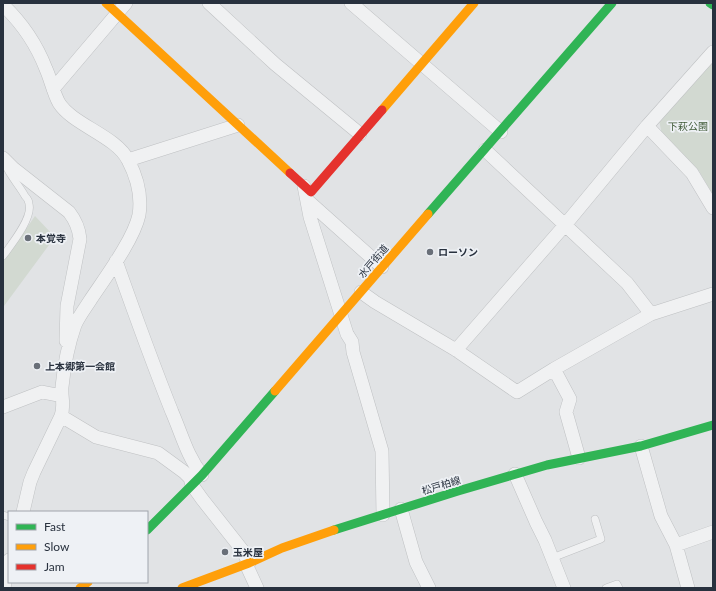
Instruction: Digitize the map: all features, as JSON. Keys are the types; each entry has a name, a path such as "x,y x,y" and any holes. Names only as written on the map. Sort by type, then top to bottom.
{"main road":[{"path":"106,3 311,192 360,134 422,65 470,4"},
{"name":"水戸街道","path":"148,529 202,475 612,3"},
{"name":"松戸柏線","path":"182,588 296,544 400,509 515,474 579,458 641,446 713,425"}],"street":[{"path":"53,89 126,3"},
{"path":"209,3 275,64 360,134"},
{"path":"351,3 500,132"},
{"path":"3,5 18,18 33,41 47,70 59,103 66,110 124,153 138,187 140,206 133,230 116,261 76,323 65,360"},
{"path":"456,350 565,226 647,126 713,52"},
{"path":"128,160 238,125"},
{"path":"647,126 692,173 713,208"},
{"path":"485,150 627,283 651,314"},
{"path":"3,159 69,212 75,221 80,239 67,306 62,396 64,403 61,416 30,482 23,511"},
{"path":"304,186 310,217 348,334 352,342 353,352 382,451 383,515"},
{"path":"307,200 382,267"},
{"path":"116,261 161,384 186,447 193,463 202,475"},
{"path":"361,292 375,302 456,350 517,392 651,314 713,294"},
{"path":"554,370 570,399 566,412 579,458"},
{"path":"3,407 42,392 62,396"},
{"path":"61,416 96,437 158,453 184,472 190,478 192,486 243,551 257,588"},
{"path":"641,446 661,516 676,545 688,588"},
{"path":"515,474 564,588"},
{"path":"400,509 416,562 429,588"},
{"path":"676,545 713,532"},
{"path":"4,588 8,566"}],"lane":[{"path":"3,159 9,174 19,186 30,204 28,215 22,227 3,256"},
{"path":"552,558 601,539 595,519"},
{"path":"606,588 617,584 618,588"}],"green space":[{"name":"下萩公園","path":"713,61 713,195 699,171 662,135 659,120"},
{"name":"本覚寺","path":"35,216 53,235 49,245 4,306 3,262"}],"traffic: fast":[{"path":"428,214 612,3"},
{"path":"148,529 202,475 275,391"},
{"path":"334,530 547,465 641,446 713,425"}],"traffic: slow":[{"path":"106,3 290,173"},
{"path":"382,110 474,3"},
{"path":"275,391 428,214"},
{"path":"182,588 249,563 282,548 334,530"},
{"path":"80,588 87,583"}],"traffic: jam":[{"path":"290,173 311,192 382,110"}],"place":[{"name":"本覚寺","path":"28,238"},
{"name":"ローソン","path":"430,252"},
{"name":"上本郷第一会館","path":"37,366"},
{"name":"玉米屋","path":"225,552"}]}
